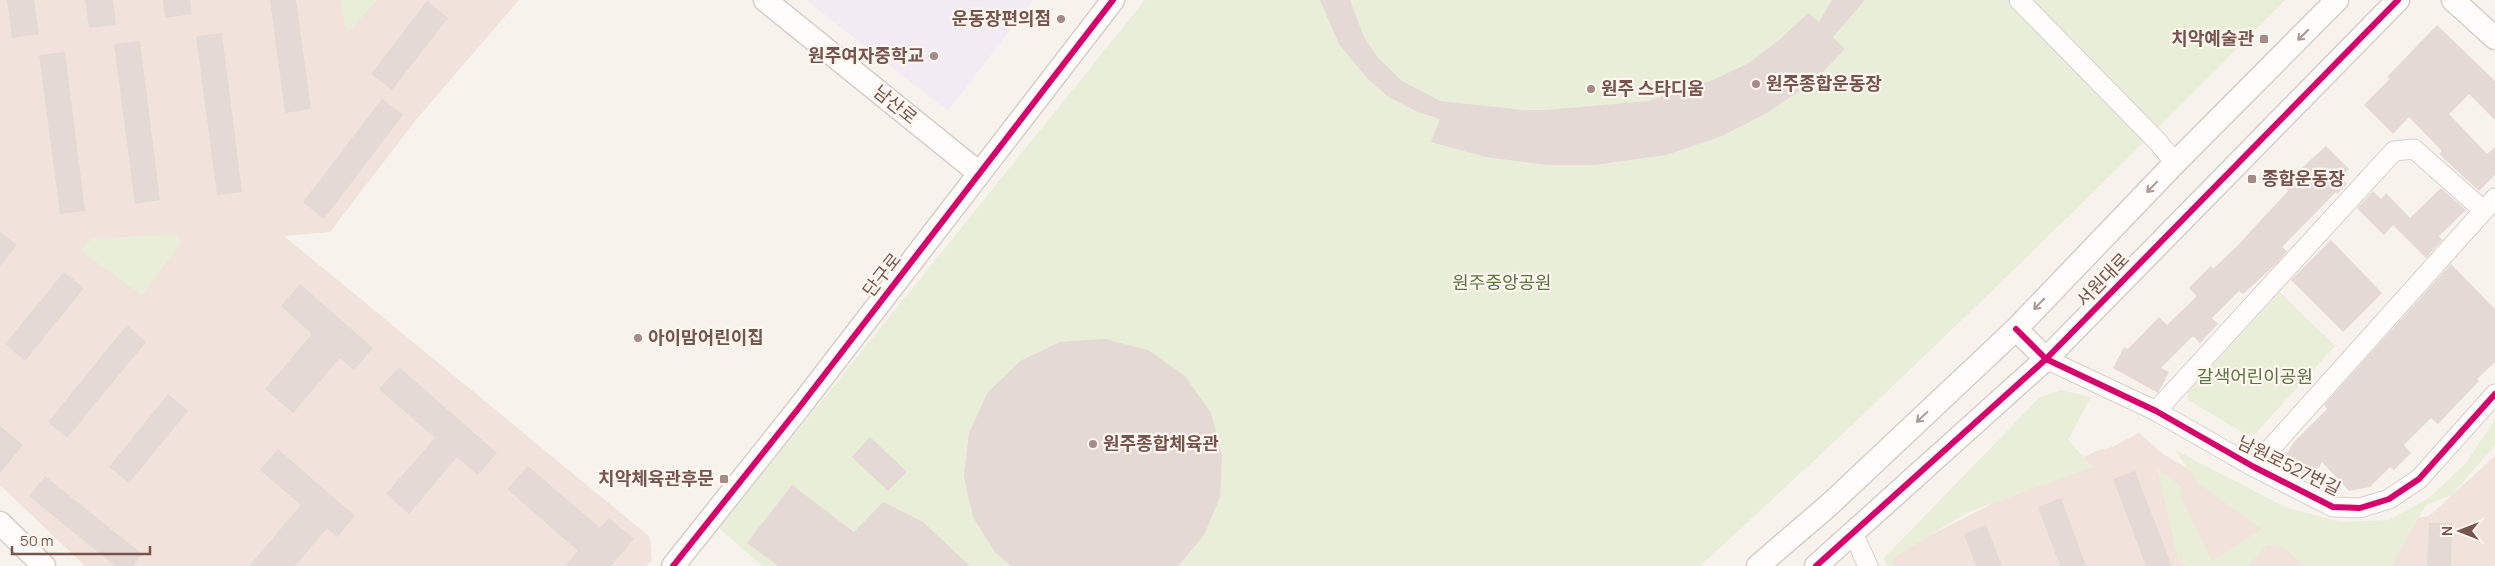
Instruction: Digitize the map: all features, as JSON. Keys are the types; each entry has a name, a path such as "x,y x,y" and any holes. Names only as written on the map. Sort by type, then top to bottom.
{"street":[{"name":"남산로","path":"765,0 978,172"},
{"name":"단구로","path":"673,566 798,409 978,172 1113,0"},
{"path":"2020,0 2158,142 2175,163"},
{"name":"서원대로","path":"1758,566 1829,505 2016,329 2175,163 2337,0"},
{"name":"서원대로","path":"1816,566 2046,360 2398,0"},
{"path":"2453,0 2495,38"},
{"name":"남원로527번길","path":"2156,411 2394,151 2414,149 2489,204 2254,467"},
{"path":"2016,329 2046,360"},
{"name":"남원로527번길","path":"2046,360 2156,411 2254,467 2333,507 2360,508 2382,502 2419,479 2495,394"},
{"path":"1829,505 1853,532 1868,566"},
{"path":"0,524 44,566"}],"shaded area":[{"path":"0,0 519,0 415,121 330,232 284,236 650,537 652,560 647,566 85,566 0,485"},
{"name":"원주여자중학교","path":"806,0 1033,0 948,111"},
{"path":"2139,433 2163,454 2306,538 2429,516 2495,456 2495,566 1894,566 1891,559 1923,539 2096,451 2112,447"}],"green space":[{"path":"340,0 377,0 350,30 345,26"},
{"name":"원주중앙공원","path":"1145,0 2285,0 1996,287 1849,428 1700,566 762,566 719,528"},
{"path":"175,234 182,242 142,295 81,251 91,239"},
{"name":"갈색어린이공원","path":"2280,292 2335,346 2256,433 2247,435 2188,400 2187,393"},
{"path":"2061,390 2091,397 2068,440 2093,467 1968,512 1891,559 1894,566 1887,566 1884,558 2040,397"},
{"path":"2495,419 2495,445 2452,495 2426,505 2391,566 2303,566 2284,547 2267,545 2248,566 2186,566 2178,559 2157,468 2181,486 2181,497 2212,561 2262,529 2198,483 2175,450 2287,508 2341,522 2389,520 2429,498 2466,463"}],"building":[{"path":"7,0 34,0 39,34 12,38"},
{"path":"85,0 113,0 116,25 89,28"},
{"path":"163,0 190,0 192,14 165,18"},
{"path":"270,0 296,0 311,109 285,113"},
{"name":"원주종합운동장","path":"1320,0 1350,0 1364,37 1378,58 1402,81 1440,101 1523,110 1546,110 1648,101 1713,80 1749,63 1778,41 1808,13 1819,22 1832,0 1865,0 1833,37 1845,49 1813,82 1765,114 1722,136 1666,155 1594,165 1547,165 1486,157 1431,142 1440,119 1418,112 1387,96 1367,78 1339,44"},
{"path":"427,1 448,18 392,90 371,74"},
{"path":"2437,25 2495,81 2495,120 2469,94 2449,114 2487,154 2495,147 2495,175 2479,191 2439,154 2442,151 2409,117 2393,134 2364,105 2390,79 2387,77"},
{"path":"222,33 242,192 217,195 196,36"},
{"path":"140,41 160,200 135,204 114,44"},
{"path":"65,52 85,211 60,214 39,55"},
{"path":"382,99 403,115 324,219 303,202"},
{"path":"2326,146 2349,169 2341,177 2347,184 2337,194 2336,192 2282,247 2287,251 2276,264 2243,294 2239,291 2212,318 2218,324 2200,343 2193,336 2161,368 2169,372 2158,393 2113,368 2124,347 2128,349 2159,317 2167,325 2197,296 2189,288 2211,266 2213,269 2238,245 2288,191 2283,185"},
{"path":"2441,188 2466,210 2439,236 2442,240 2426,258 2393,225 2384,235 2357,208 2373,191 2381,199 2386,193 2410,218"},
{"path":"0,232 17,245 0,266"},
{"path":"2331,240 2382,293 2343,332 2291,280"},
{"path":"2451,264 2495,309 2495,362 2477,379 2479,381 2438,424 2431,418 2404,445 2411,453 2394,470 2390,467 2370,487 2349,491 2322,462 2313,479 2282,463 2293,443 2327,409 2324,405"},
{"path":"64,272 84,288 25,361 5,344"},
{"path":"300,284 373,348 354,370 340,358 293,413 265,389 312,334 281,306"},
{"path":"127,325 146,342 67,438 48,422"},
{"name":"원주종합체육관","path":"1105,339 1148,350 1185,376 1211,413 1222,456 1220,497 1204,535 1178,566 1011,566 995,552 973,517 964,477 969,433 988,392 1020,361 1060,342"},
{"path":"399,367 497,453 478,475 457,457 409,514 386,494 435,438 379,389"},
{"path":"168,394 188,411 129,483 109,467"},
{"path":"0,426 23,445 0,473"},
{"path":"870,437 907,472 888,491 852,457"},
{"path":"278,449 355,516 337,537 327,528 295,566 249,566 301,505 260,470"},
{"path":"528,466 600,528 609,518 634,539 611,566 565,566 578,551 507,489"},
{"path":"2135,471 2172,566 2146,566 2113,479"},
{"path":"45,476 142,554 133,566 115,566 29,496"},
{"path":"792,485 854,532 883,502 923,522 970,566 778,566 747,543"},
{"path":"2061,498 2086,566 2060,566 2038,507"},
{"path":"2429,523 2452,523 2451,566 2427,566"},
{"path":"1986,525 2002,566 1976,566 1964,534"}],"cycle path":[{"path":"673,566 798,409 1113,0"},
{"path":"1816,566 2046,359 2398,0"},
{"path":"2016,329 2046,359 2156,411 2254,467 2333,507 2360,508 2389,499 2419,479 2495,394"}],"place":[{"name":"운동장편의점","path":"1061,19"},
{"name":"치악예술관","path":"2264,39"},
{"name":"원주여자중학교","path":"934,56"},
{"name":"원주종합운동장","path":"1756,84"},
{"name":"원주 스타디움","path":"1591,89"},
{"name":"종합운동장","path":"2252,179"},
{"name":"아이맘어린이집","path":"638,338"},
{"name":"원주종합체육관","path":"1093,444"},
{"name":"치악체육관후문","path":"724,479"}]}
